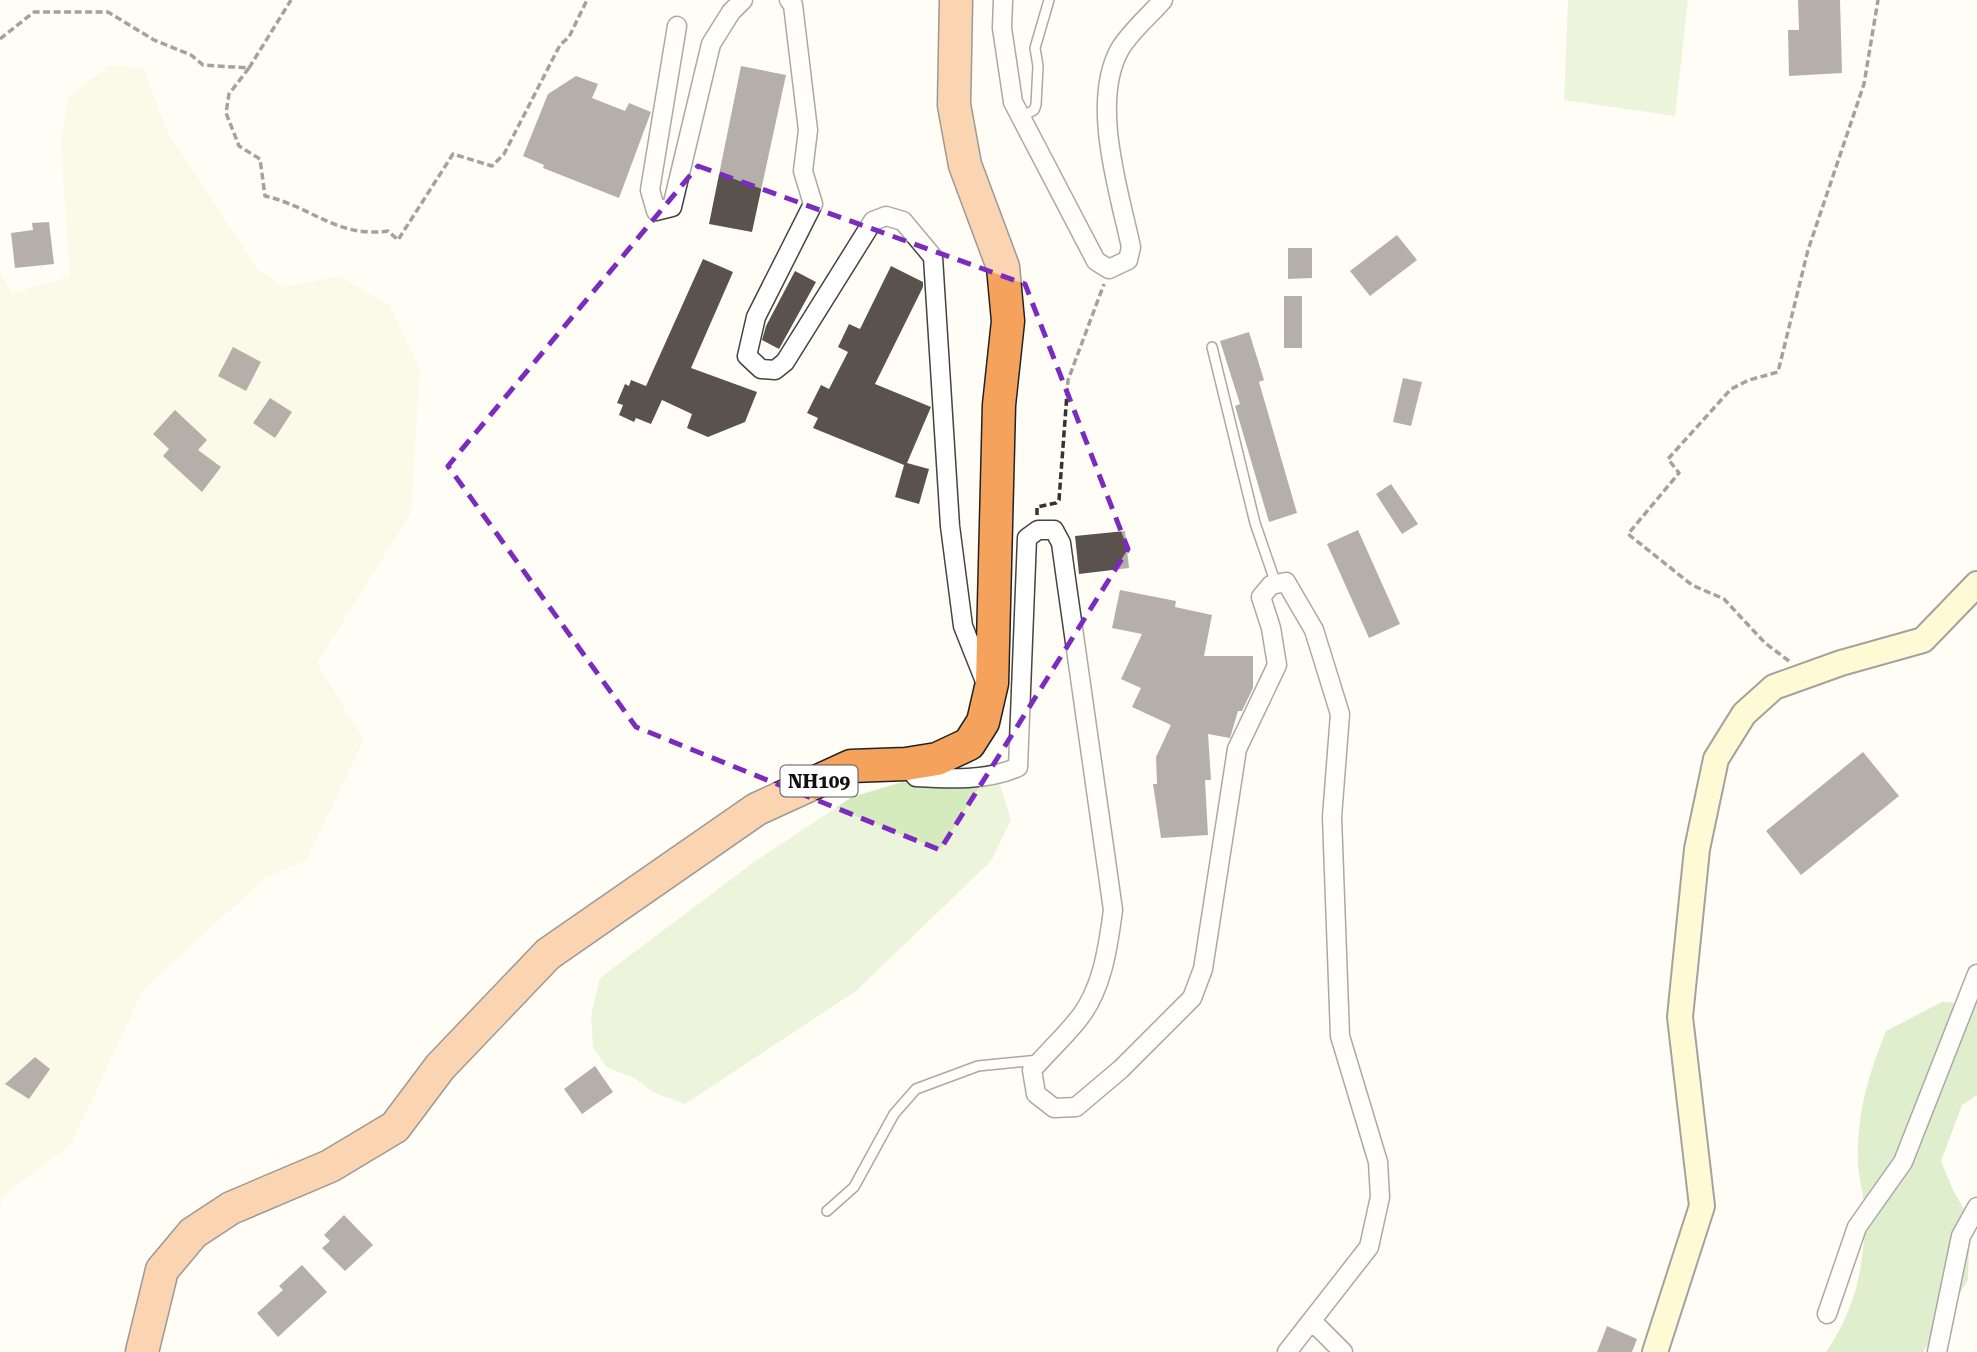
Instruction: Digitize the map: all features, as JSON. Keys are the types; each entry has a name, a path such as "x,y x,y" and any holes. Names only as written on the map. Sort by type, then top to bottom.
{"highway":[{"name":"NH109","path":"142,1352 162,1270 193,1233 231,1208 330,1166 395,1127 440,1067 548,954 757,809 852,766 906,764 937,758 969,744 983,722 990,694 999,405 1008,321 1003,267 965,164 954,106 956,0"}],"main road":[{"path":"1655,1352 1703,1206 1681,1017 1697,849 1716,759 1744,714 1773,687 1923,640 1977,584"}],"street":[{"path":"677,26 650,190 656,211 672,207 711,44 731,12 743,0"},
{"path":"789,0 793,5 808,130 803,171 814,204 756,317 747,356 761,369 775,370 785,362 873,221 886,216 903,221 933,257 950,526 961,614 963,626 990,694"},
{"path":"1003,0 1002,28 1013,102 1097,261 1110,269 1128,260 1131,247 1106,132 1110,85 1120,50 1163,0"},
{"path":"906,764 915,776 939,778 1004,774 1018,767 1027,538 1038,530 1054,530 1061,543 1114,910 1107,952 1098,983 1078,1021 1032,1070 1037,1094 1054,1108 1076,1107 1121,1069 1192,998 1203,969 1237,749 1277,665 1271,628 1261,597 1276,584 1286,582 1293,589 1314,630 1340,714 1332,817 1340,1035 1378,1162 1380,1197 1369,1247 1287,1352"},
{"path":"1827,1314 1857,1227 1903,1162 1977,974"},
{"path":"1937,1352 1961,1236 1977,1207"},
{"path":"1312,1321 1343,1352"}],"lane":[{"path":"1021,117 1034,110 1036,105 1038,66 1035,48 1049,0"},
{"path":"1212,347 1255,523 1276,584"},
{"path":"827,1211 853,1187 894,1114 916,1089 978,1066 1041,1060"}],"path":[{"path":"291,0 249,68 229,94 226,113 239,146 260,159 265,196 285,200 338,228 368,234 388,232 398,240 453,154 492,166 504,154 560,45 569,37 587,0"},
{"path":"1807,675 1765,643 1724,599 1692,585 1628,534 1679,473 1668,459 1713,407 1731,389 1749,380 1778,372 1808,250 1864,84 1878,0"},
{"path":"0,39 34,12 108,12 154,40 191,55 203,65 249,68"},
{"path":"1038,530 1037,507 1059,500 1068,380 1110,269"}],"highlighted area":[{"path":"698,166 1025,284 1128,549 940,850 636,727 448,466"}],"shaded area":[{"path":"110,65 144,69 166,130 258,270 284,287 338,276 389,304 420,369 411,513 317,663 364,740 306,860 266,877 143,990 71,1144 3,1196 0,1208 0,272 12,293 70,277 61,142 68,97"}],"green space":[{"path":"1568,0 1688,0 1675,116 1564,100"},
{"path":"902,782 961,789 1000,785 1011,820 991,861 856,991 685,1104 653,1092 636,1079 606,1067 593,1047 591,1016 600,978 754,862 852,797"},
{"path":"1942,1002 1977,1004 1977,1095 1962,1105 1941,1161 1970,1220 1968,1280 1923,1352 1826,1352 1851,1303 1863,1253 1865,1215 1858,1168 1858,1144 1865,1095 1874,1064 1886,1031"}],"building":[{"path":"1798,0 1840,0 1842,73 1789,76 1788,30 1799,30"},
{"path":"741,66 786,75 752,232 709,224"},
{"path":"576,76 598,84 592,98 625,111 629,103 651,112 619,198 543,168 544,165 523,156 548,94"},
{"path":"49,222 54,264 15,268 11,233 33,230 32,223"},
{"path":"1397,235 1417,260 1370,296 1350,271"},
{"path":"1288,248 1312,248 1312,278 1288,279"},
{"path":"703,259 733,272 691,368 757,392 745,422 708,437 687,428 692,414 662,400 651,424 636,418 634,422 619,415 623,405 617,403 625,384 629,386 631,380 646,386"},
{"path":"891,266 923,282 923,287 875,384 931,407 907,463 929,469 919,504 895,497 904,465 813,428 818,418 807,413 821,385 829,389 848,352 838,347 849,324 860,329"},
{"path":"795,271 816,282 779,349 762,340 766,326"},
{"path":"1284,296 1302,296 1302,348 1284,348"},
{"path":"1249,332 1264,380 1259,382 1297,513 1269,522 1235,406 1240,404 1220,341"},
{"path":"233,347 261,362 246,391 218,376"},
{"path":"1403,378 1422,382 1411,426 1393,422"},
{"path":"270,398 292,412 275,438 253,423"},
{"path":"175,410 207,440 198,450 221,467 202,492 163,456 169,449 153,434"},
{"path":"1391,484 1418,524 1402,534 1376,494"},
{"path":"1358,530 1400,624 1369,638 1327,544"},
{"path":"1125,531 1129,568 1079,574 1075,536"},
{"path":"1120,590 1176,601 1175,607 1212,615 1204,656 1253,656 1253,688 1242,711 1238,711 1230,738 1208,734 1211,780 1205,780 1208,835 1161,838 1153,784 1157,784 1156,757 1171,725 1132,707 1141,688 1121,679 1142,634 1112,628"},
{"path":"1863,752 1899,796 1801,875 1766,831"},
{"path":"35,1057 50,1069 29,1099 5,1084"},
{"path":"595,1066 613,1092 582,1114 564,1089"},
{"path":"344,1215 373,1245 345,1271 322,1248 330,1241 324,1235"},
{"path":"302,1265 327,1292 278,1337 257,1313 283,1290 279,1286"},
{"path":"1607,1326 1637,1339 1632,1352 1597,1352"}]}
